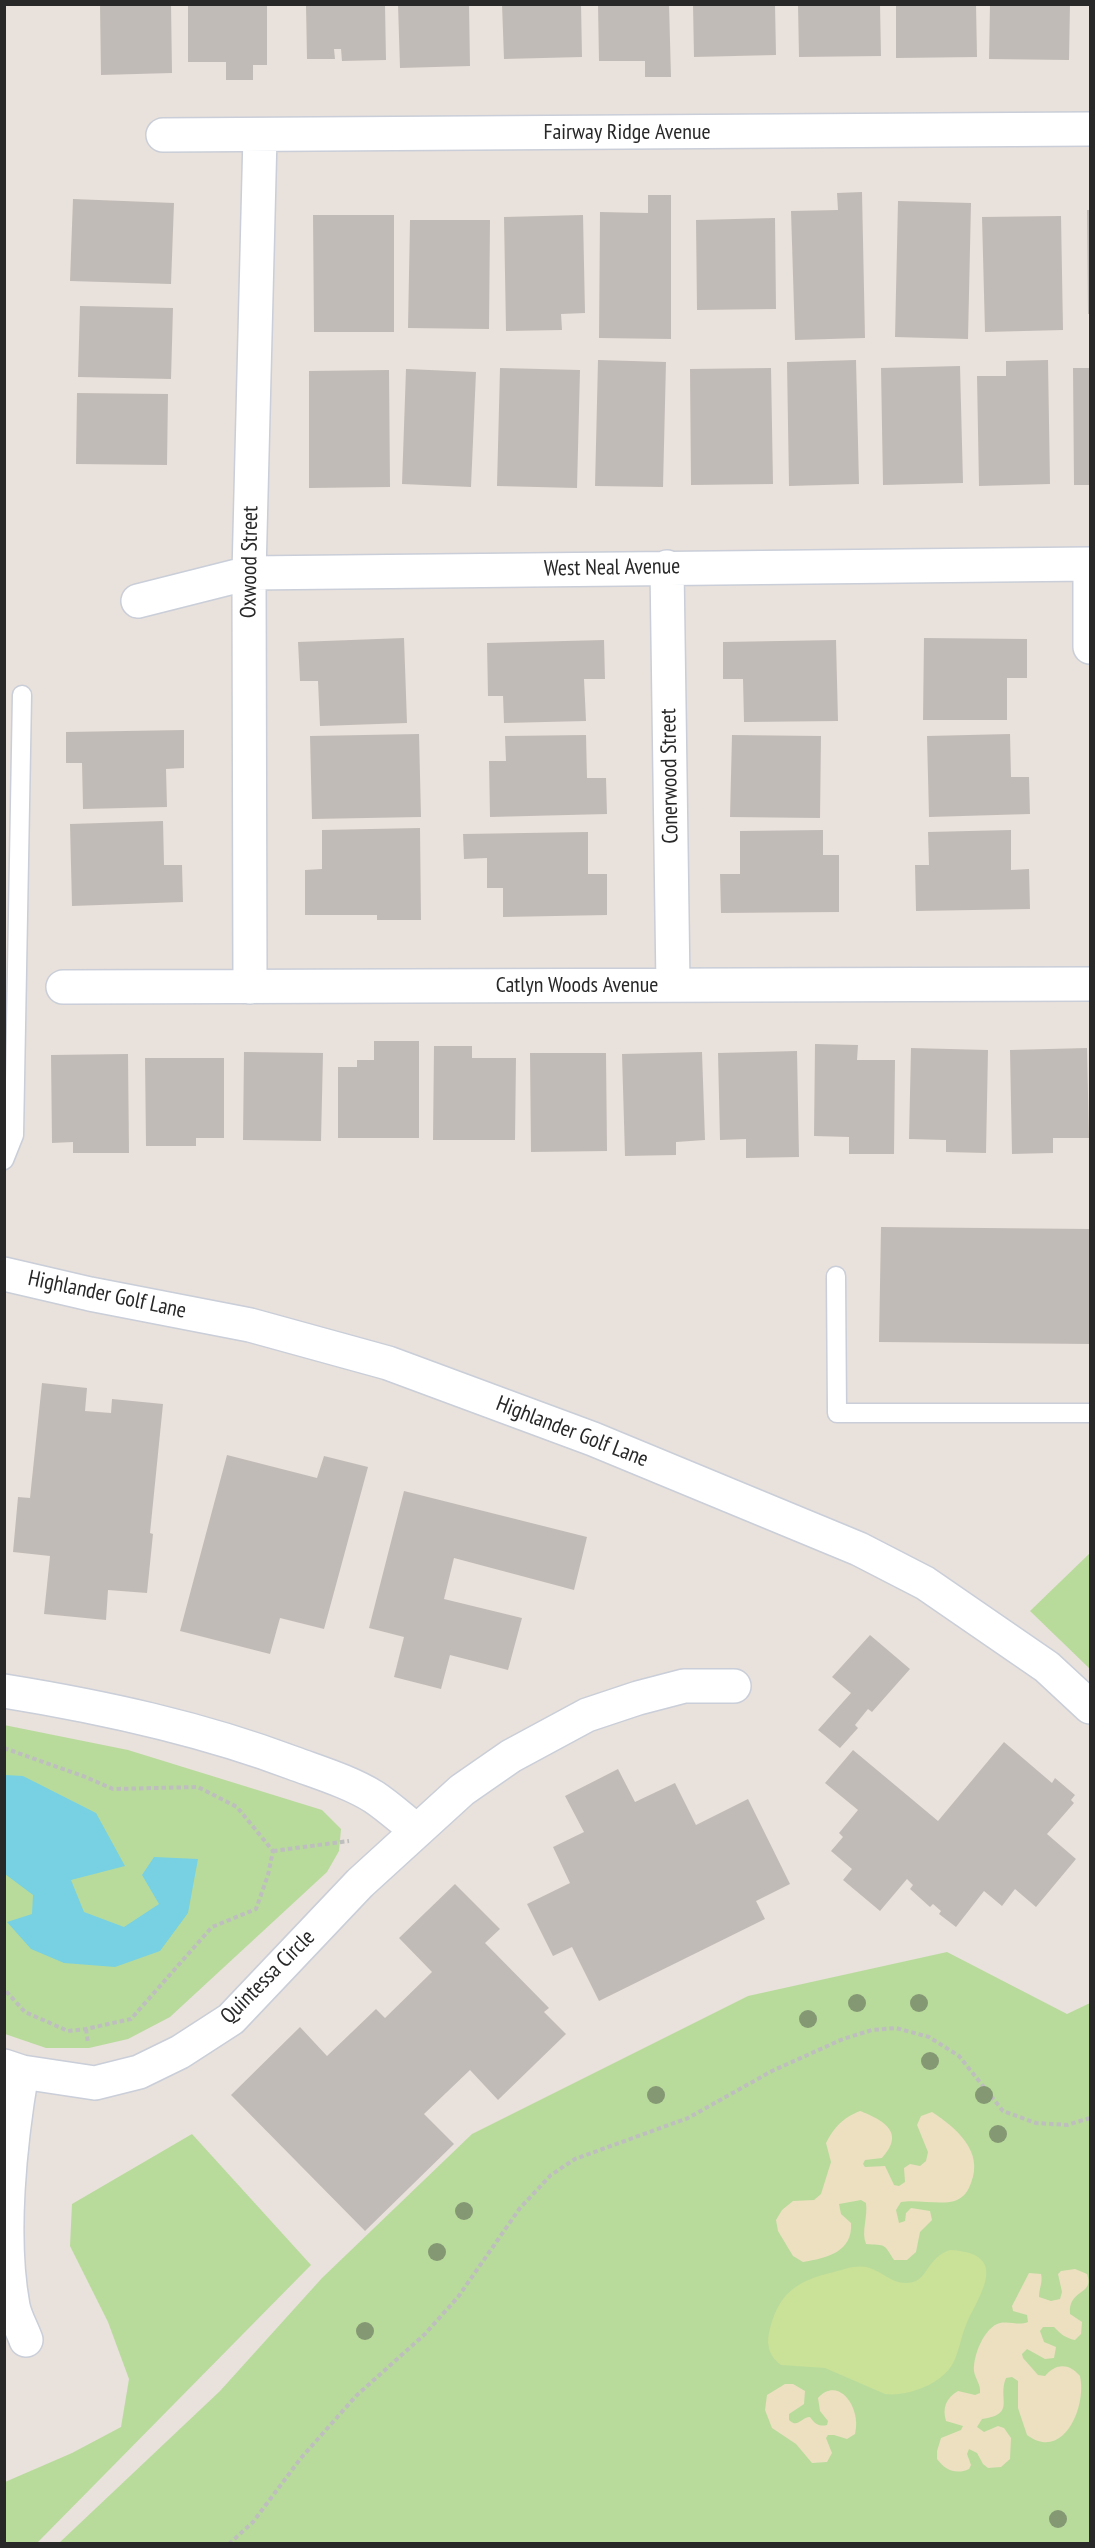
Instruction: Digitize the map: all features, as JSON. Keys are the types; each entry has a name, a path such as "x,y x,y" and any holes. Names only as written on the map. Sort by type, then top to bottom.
{"street":[{"name":"Fairway Ridge Avenue","path":"163,135 1090,129"},
{"name":"Oxwood Street","path":"250,987 249,573 260,136"},
{"name":"West Neal Avenue","path":"138,601 249,573 1090,564"},
{"path":"1090,564 1090,647"},
{"name":"Conerwood Street","path":"667,567 673,985"},
{"name":"Catlyn Woods Avenue","path":"63,987 1090,984"},
{"name":"Highlander Golf Lane","path":"4,1274 250,1325 378,1360 455,1386 593,1438 858,1549 925,1583 1047,1667 1090,1707"},
{"name":"Quintessa Circle","path":"26,2340 13,2306 5,2258 6,2192 14,2114 13,2069 95,2083 139,2072 180,2052 231,2019 360,1883 462,1790 511,1756 587,1715 684,1686 734,1686"},
{"path":"4,1691 102,1707 202,1733 271,1755 335,1778 373,1797 417,1831"}],"lane":[{"path":"4,1160 14,1135 22,695"},
{"path":"836,1275 837,1413 1090,1413"}],"path":[{"path":"4,1748 113,1789 198,1787 237,1807 273,1851 268,1875 256,1909 212,1927 131,2019 68,2031 25,2012 4,1989"},
{"path":"229,2544 253,2522 301,2458 356,2396 425,2334 458,2297 520,2208 550,2175 575,2159 688,2118 772,2071 843,2039 872,2030 896,2028 929,2037 959,2056 1004,2111 1036,2123 1067,2125 1090,2118"}],"green space":[{"path":"1090,1553 1090,1669 1030,1611"},
{"path":"4,1725 128,1750 322,1810 341,1829 339,1851 327,1872 170,2017 128,2039 89,2048 46,2048 5,2034"},
{"path":"947,1952 1067,2014 1090,2003 1090,2543 58,2544 220,2391 322,2278 472,2134 748,1996"},
{"path":"192,2134 311,2265 37,2543 5,2543 5,2482 72,2453 121,2427 129,2379 108,2322 70,2246 72,2204"},
{"path":"950,2250 968,2253 979,2258 985,2265 985,2284 950,2368 944,2375 925,2387 904,2393 885,2394 825,2368 781,2365 772,2355 768,2338 773,2319 784,2298 799,2285 821,2276 858,2267 872,2269 894,2281 913,2282 922,2277 932,2262"}],"sand":[{"path":"860,2111 877,2118 889,2128 892,2134 889,2149 882,2158 865,2160 863,2164 865,2167 885,2166 894,2185 899,2186 905,2182 904,2168 910,2164 920,2166 926,2161 928,2152 917,2125 921,2116 932,2112 958,2133 971,2151 974,2171 971,2183 964,2195 952,2202 901,2202 896,2210 899,2223 905,2221 906,2213 911,2208 930,2211 932,2220 920,2232 916,2252 907,2260 894,2260 883,2246 866,2244 864,2234 866,2203 861,2200 839,2204 841,2214 851,2223 848,2241 843,2247 829,2256 803,2262 793,2256 778,2231 776,2220 782,2210 793,2201 814,2200 821,2194 831,2162 826,2143 840,2123"},
{"path":"1075,2269 1087,2274 1088,2281 1085,2289 1070,2306 1070,2314 1082,2322 1081,2334 1075,2340 1063,2335 1054,2327 1043,2327 1040,2331 1044,2342 1056,2347 1054,2358 1045,2359 1027,2349 1022,2354 1038,2375 1045,2376 1062,2366 1080,2376 1080,2402 1070,2427 1051,2442 1040,2441 1027,2435 1018,2408 1018,2381 1012,2377 1006,2378 1003,2409 993,2417 982,2419 977,2427 984,2432 998,2426 1004,2428 1011,2438 1010,2459 1001,2467 988,2468 977,2453 969,2449 967,2454 971,2465 969,2469 960,2472 947,2469 937,2459 941,2438 961,2430 963,2426 946,2421 945,2408 948,2400 958,2391 975,2395 980,2393 974,2365 984,2336 1000,2323 1028,2322 1027,2315 1013,2311 1012,2306 1029,2273 1041,2274 1039,2297 1051,2301 1060,2299 1062,2292 1058,2274 1061,2271"},
{"path":"785,2384 793,2384 805,2391 804,2404 789,2414 789,2420 795,2423 810,2417 817,2424 827,2425 828,2421 820,2411 818,2398 826,2392 834,2390 841,2393 852,2406 856,2424 855,2434 847,2439 828,2435 826,2438 832,2453 827,2462 812,2463 796,2444 772,2428 765,2410 767,2395"}],"water":[{"path":"5,1775 23,1776 96,1813 125,1866 71,1880 84,1912 124,1927 159,1904 142,1875 154,1857 198,1859 188,1913 160,1951 115,1967 64,1963 31,1949 7,1922 32,1914 33,1895 5,1874"}],"building":[{"path":"100,4 171,4 172,73 101,75"},
{"path":"398,4 469,4 470,66 400,68"},
{"path":"502,4 581,4 582,57 504,59"},
{"path":"598,4 669,4 671,77 645,77 645,61 599,61"},
{"path":"896,4 976,4 977,57 896,58"},
{"path":"990,4 1070,4 1069,60 989,59"},
{"path":"188,5 267,5 267,65 253,65 253,80 226,80 226,62 188,62"},
{"path":"306,5 385,5 386,60 342,61 341,49 334,49 335,59 307,59"},
{"path":"693,5 775,5 776,55 694,57"},
{"path":"798,5 880,5 881,56 799,57"},
{"path":"862,192 865,338 795,340 791,211 838,210 837,193"},
{"path":"648,195 671,195 671,339 599,338 600,212 648,213"},
{"path":"73,199 174,203 171,284 70,281"},
{"path":"898,201 971,203 968,339 895,337"},
{"path":"1087,210 1090,210 1090,314 1088,314"},
{"path":"313,215 394,215 394,332 314,332"},
{"path":"583,215 585,313 561,314 562,330 506,331 504,217"},
{"path":"1061,216 1063,330 985,332 982,217"},
{"path":"775,218 776,309 697,310 696,220"},
{"path":"410,220 490,220 489,329 408,328"},
{"path":"80,306 173,308 171,379 78,377"},
{"path":"598,360 666,362 663,487 595,486"},
{"path":"856,360 859,484 789,486 787,362"},
{"path":"1048,360 1050,484 979,486 977,376 1006,376 1006,361"},
{"path":"960,366 963,483 883,485 881,368"},
{"path":"500,368 580,370 577,488 497,486"},
{"path":"771,368 773,484 691,485 690,369"},
{"path":"1073,368 1090,368 1090,485 1074,485"},
{"path":"406,369 476,372 471,487 402,484"},
{"path":"389,370 390,487 309,488 309,371"},
{"path":"77,393 168,394 167,465 76,464"},
{"path":"404,638 407,723 320,726 318,681 300,681 298,642"},
{"path":"924,638 1027,639 1027,678 1007,678 1007,720 923,720"},
{"path":"604,640 605,679 584,679 586,721 504,723 503,696 488,696 487,643"},
{"path":"836,640 838,721 744,722 743,679 723,679 723,642"},
{"path":"184,730 184,768 166,769 167,807 83,809 82,763 66,763 66,732"},
{"path":"419,734 421,817 312,819 310,736"},
{"path":"1010,734 1011,777 1029,777 1030,814 929,817 927,736"},
{"path":"586,735 587,778 606,778 607,814 490,817 489,761 506,761 505,736"},
{"path":"732,735 821,736 820,818 730,817"},
{"path":"163,821 164,865 182,865 183,902 72,906 70,824"},
{"path":"420,828 421,920 377,920 377,915 305,915 305,870 322,869 322,830"},
{"path":"823,830 823,855 839,855 839,912 721,913 720,874 740,874 740,831"},
{"path":"1011,830 1011,870 1029,869 1030,909 916,911 915,865 929,865 928,832"},
{"path":"588,832 588,874 607,874 607,915 503,917 503,888 487,888 487,858 464,859 463,834"},
{"path":"374,1041 419,1041 419,1138 338,1138 338,1067 357,1067 357,1060 374,1060"},
{"path":"815,1044 858,1045 857,1060 895,1060 894,1154 849,1154 849,1137 814,1136"},
{"path":"434,1046 472,1046 472,1058 516,1058 515,1140 433,1140"},
{"path":"911,1048 988,1050 986,1153 946,1152 946,1140 909,1139"},
{"path":"1087,1048 1089,1138 1053,1138 1053,1153 1012,1154 1010,1050"},
{"path":"797,1051 799,1157 746,1158 746,1139 720,1140 718,1053"},
{"path":"244,1052 323,1053 321,1141 243,1140"},
{"path":"702,1052 705,1140 676,1142 676,1155 625,1156 622,1054"},
{"path":"530,1053 606,1053 607,1151 531,1152"},
{"path":"128,1054 129,1153 73,1153 73,1142 52,1143 51,1055"},
{"path":"145,1058 224,1058 224,1138 196,1138 196,1146 146,1146"},
{"path":"881,1227 1090,1229 1090,1344 879,1342"},
{"path":"42,1383 87,1388 85,1411 111,1413 112,1399 163,1404 150,1533 153,1534 147,1593 108,1590 106,1620 44,1614 50,1556 13,1552 18,1497 30,1498"},
{"path":"227,1455 317,1478 324,1456 368,1467 324,1629 280,1618 270,1654 180,1631"},
{"path":"404,1491 587,1537 574,1590 454,1558 444,1599 522,1618 508,1670 450,1655 441,1689 394,1677 404,1637 369,1628"},
{"path":"870,1635 910,1669 872,1712 868,1709 855,1725 858,1728 840,1748 818,1730 851,1693 832,1677"},
{"path":"1004,1742 1052,1783 1055,1778 1075,1795 1071,1800 1074,1803 1047,1834 1076,1859 1036,1907 1015,1889 1002,1906 984,1891 956,1927 939,1914 941,1911 933,1904 930,1907 910,1889 913,1885 907,1879 880,1911 843,1880 852,1869 831,1851 843,1837 839,1833 858,1810 825,1783 853,1750 938,1821"},
{"path":"618,1769 635,1802 675,1783 696,1825 748,1799 790,1884 756,1901 765,1919 599,2001 572,1947 553,1956 527,1904 570,1883 553,1847 584,1832 565,1796"},
{"path":"455,1884 500,1929 485,1943 549,2008 544,2012 566,2034 498,2100 470,2070 424,2114 454,2144 365,2231 231,2095 300,2027 327,2056 376,2009 385,2018 432,1972 399,1938"}]}
